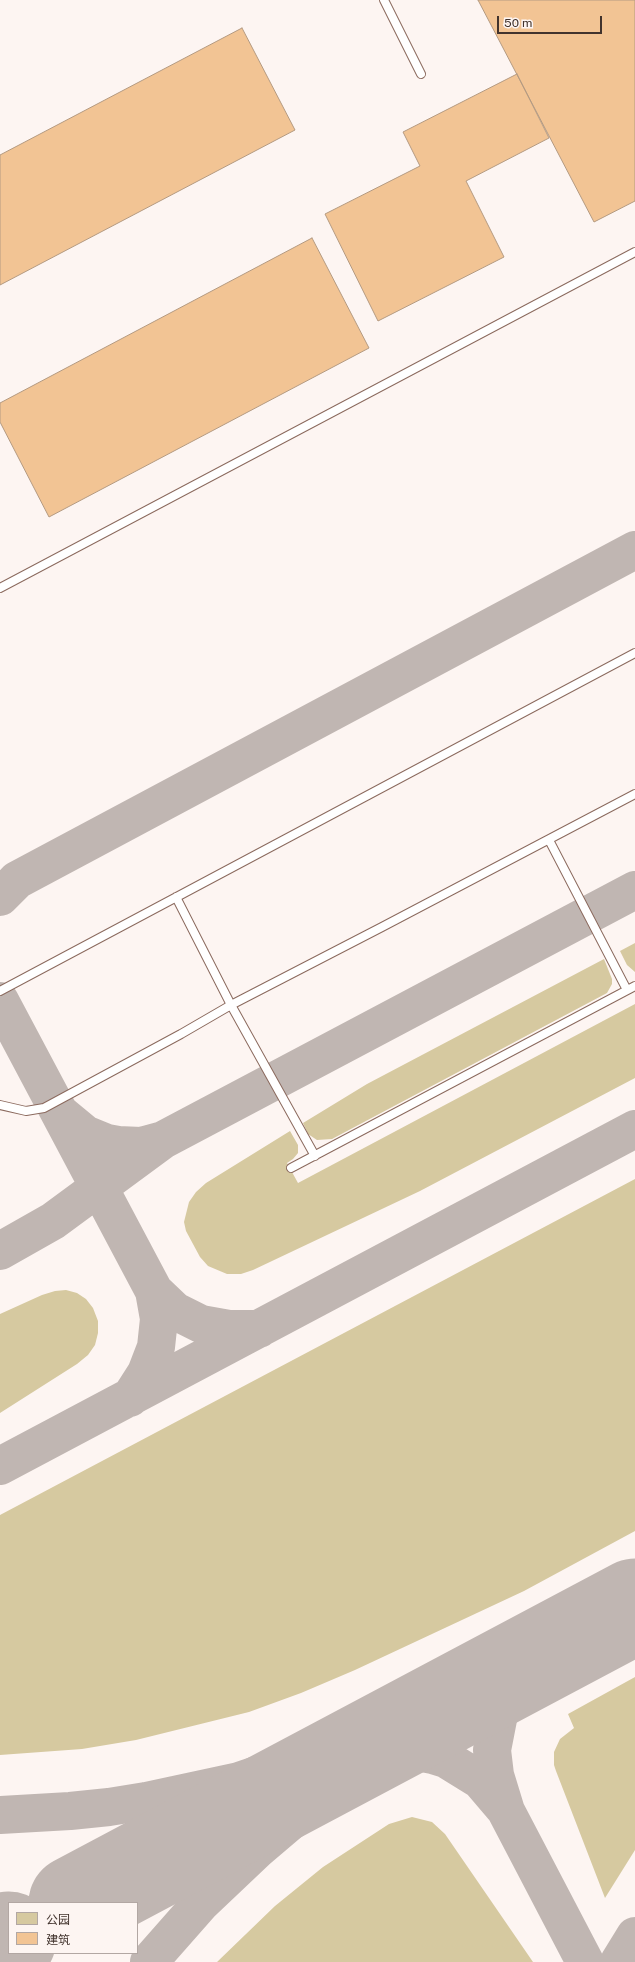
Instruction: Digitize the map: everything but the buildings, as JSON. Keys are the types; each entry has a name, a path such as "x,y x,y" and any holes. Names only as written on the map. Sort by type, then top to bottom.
{"lane":[{"path":"384,0 421,74"},
{"path":"0,588 635,252"},
{"path":"0,991 635,653"},
{"path":"0,1105 26,1111 44,1108 181,1034 231,1004 635,794"},
{"path":"549,840 627,990"},
{"path":"176,897 231,1004 315,1156"},
{"path":"291,1168 635,986"}],"green space":[{"path":"635,943 635,972 627,965 620,951"},
{"path":"604,959 612,979 612,984 607,993 332,1139 317,1140 308,1134 303,1123 367,1084"},
{"path":"635,1004 635,1078 420,1191 253,1270 241,1274 227,1274 208,1266 200,1257 186,1231 184,1222 189,1202 196,1192 206,1183 290,1131 298,1145 298,1153 287,1163 298,1183"},
{"path":"635,1179 635,1531 524,1591 355,1670 301,1693 249,1712 136,1740 82,1749 0,1755 0,1515"},
{"path":"66,1290 77,1293 86,1299 93,1308 98,1321 98,1333 95,1345 88,1355 77,1364 0,1413 0,1314 42,1295 55,1291"},
{"path":"635,1677 635,1850 605,1898 556,1771 554,1765 554,1752 560,1739 574,1728 568,1714"},
{"path":"412,1817 432,1822 445,1834 533,1962 217,1962 275,1906 323,1867 389,1824"}],"taxiway":[{"path":"0,897 17,880 635,550"},
{"path":"0,1251 53,1221 163,1140 635,890"},
{"path":"0,1001 154,1291 159,1319 156,1347 146,1373 130,1398"},
{"path":"62,1115 85,1134 107,1143 141,1146 163,1140"},
{"path":"0,1466 635,1129"},
{"path":"154,1291 175,1311 201,1324 229,1329 259,1329"},
{"path":"0,1815 109,1807 146,1801 239,1781 321,1753 414,1716 543,1655"},
{"path":"534,1662 516,1681 499,1714 492,1750 495,1775 506,1811 585,1962"},
{"path":"149,1962 201,1903 258,1849 318,1798 400,1738"},
{"path":"370,1752 407,1750 446,1759 480,1780 503,1807"},
{"path":"619,1962 635,1936"}],"runway":[{"path":"78,1902 635,1606"},
{"path":"0,1943 8,1939"}]}
